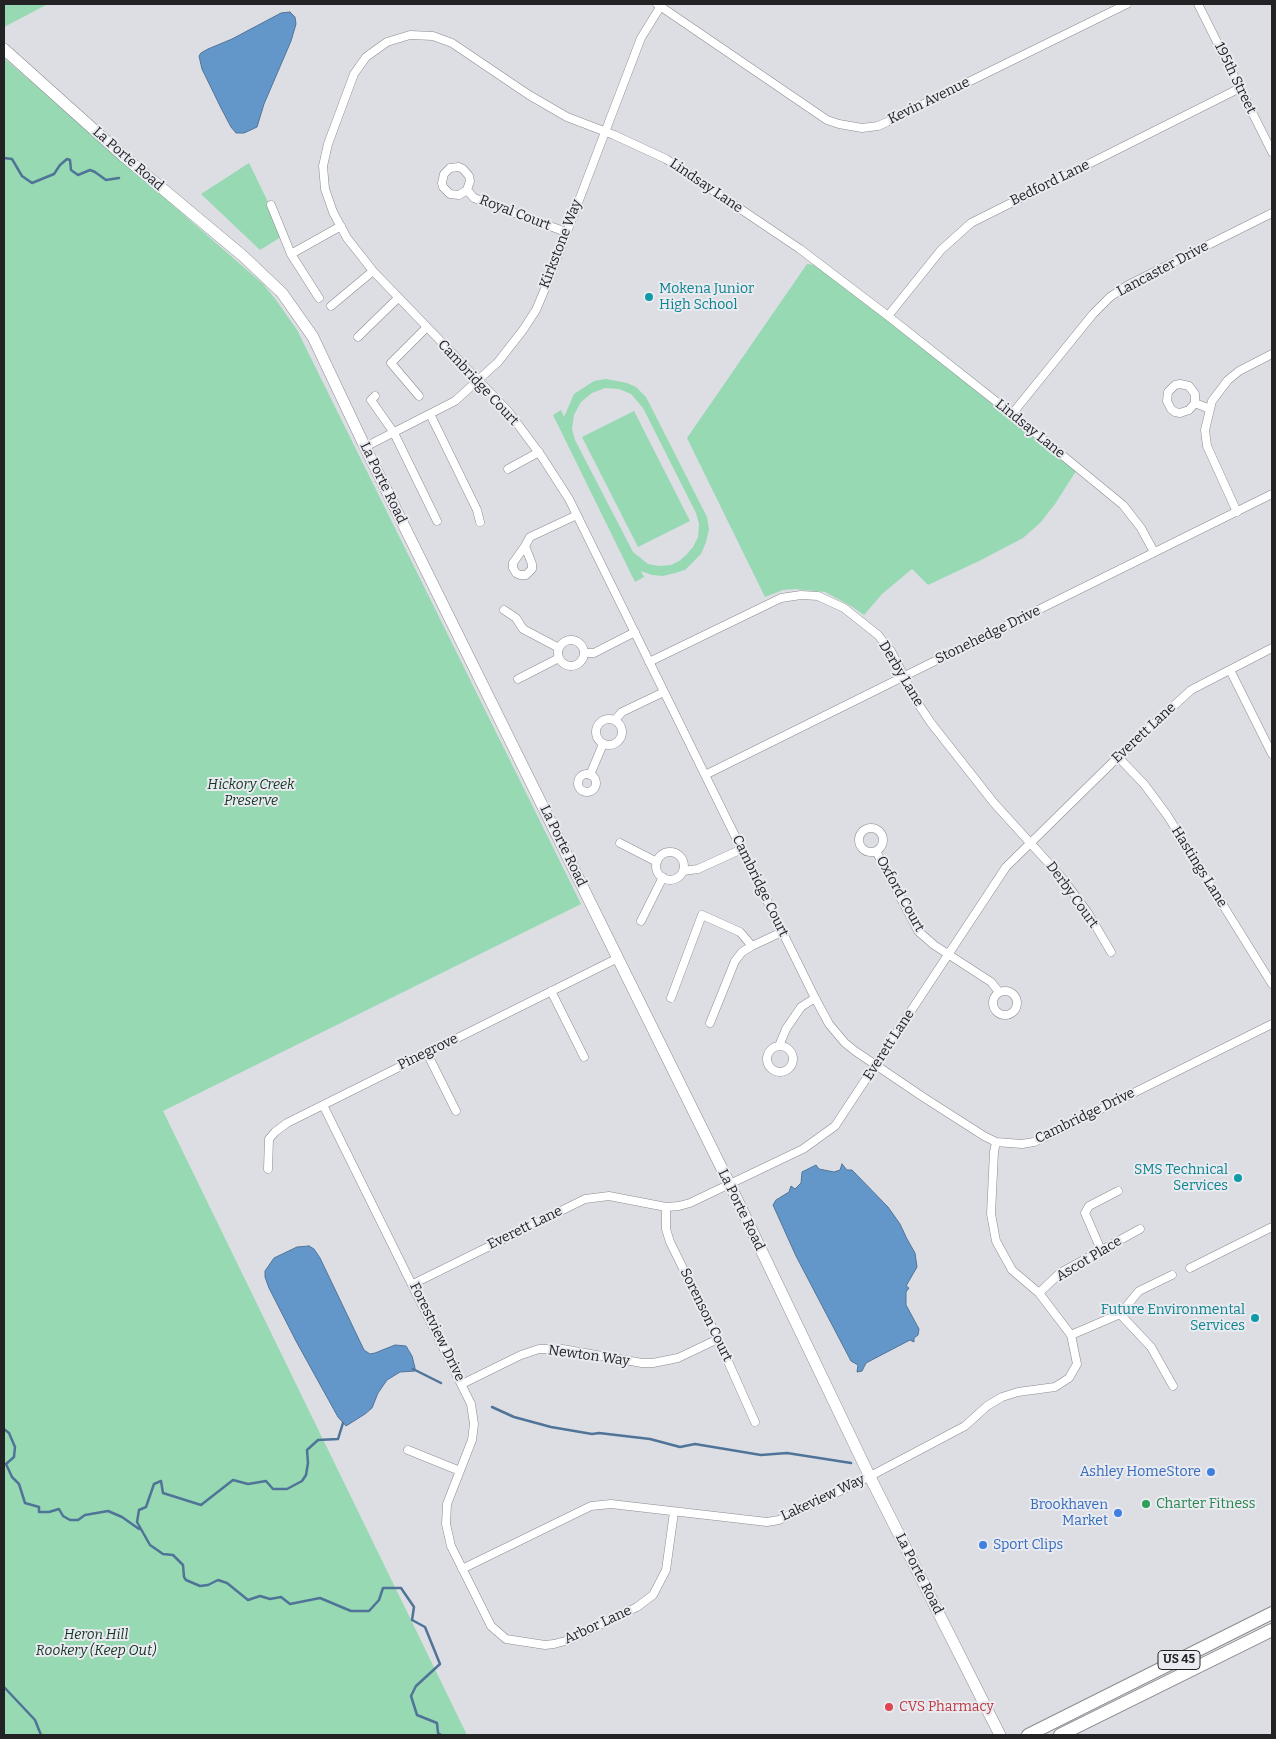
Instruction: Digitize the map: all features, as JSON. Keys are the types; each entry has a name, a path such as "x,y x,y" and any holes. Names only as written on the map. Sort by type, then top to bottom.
{"main road":[{"name":"US 45","path":"1028,1735 1272,1614"},
{"name":"US 45","path":"1060,1735 1272,1630"}],"street":[{"name":"Kevin Avenue","path":"660,5 828,120 862,128 878,126 887,122 1127,4"},
{"name":"195th Street","path":"1198,4 1272,152"},
{"name":"Kirkstone Way","path":"365,447 455,401 510,348 536,310 641,38 660,5"},
{"name":"Lindsay Lane","path":"347,238 333,212 326,189 323,166 328,144 354,74 366,58 382,45 392,40 415,34 446,40 529,95 568,117 605,131 666,159 800,249 888,316 1123,504 1141,528 1154,552"},
{"name":"La Porte Road","path":"4,49 121,154 244,256 282,294 313,337 365,447 730,1185 870,1477 1000,1735"},
{"name":"Bedford Lane","path":"888,316 941,250 971,223 1240,88"},
{"name":"Royal Court","path":"467,190 474,198 566,232"},
{"path":"271,205 291,254 319,298"},
{"name":"Lancaster Drive","path":"1012,414 1093,314 1110,297 1128,285 1272,213"},
{"path":"291,254 341,226"},
{"name":"Cambridge Court","path":"347,238 373,271 398,298 508,411 569,499 829,1024 836,1034 855,1051 876,1065"},
{"path":"331,306 373,271"},
{"path":"358,337 398,298"},
{"name":"Cambridge Court","path":"419,396 391,363 427,327"},
{"path":"1237,512 1207,446 1205,430 1212,401 1233,375 1248,365 1272,354"},
{"path":"375,396 371,400 394,432 437,521"},
{"path":"1195,403 1210,409"},
{"path":"430,414 477,510 480,522"},
{"path":"508,470 538,452"},
{"name":"Stonehedge Drive","path":"705,775 1272,494"},
{"path":"525,546 530,537 577,515"},
{"name":"Derby Lane","path":"650,662 786,596 809,595 836,603 869,628 891,651 917,702 944,740 994,803 1029,842"},
{"path":"504,610 516,618 523,629 560,648"},
{"path":"584,653 594,653 635,632"},
{"path":"566,641 576,641 583,648 584,653 580,662 576,665 566,665 559,658 560,648 566,641"},
{"name":"Everett Lane","path":"413,1284 586,1199 609,1196 666,1206 679,1206 690,1203 803,1149 835,1126 1006,867 1029,842 1191,690 1272,648"},
{"path":"518,679 559,658"},
{"path":"1230,670 1272,754"},
{"path":"615,720 622,728 621,738 614,745 603,744 596,737 597,726 605,720 615,720 622,712 664,692"},
{"path":"590,775 603,744"},
{"name":"Hastings Lane","path":"1118,757 1144,784 1166,816 1272,984"},
{"name":"Derby Court","path":"1029,842 1044,856 1071,889 1111,952"},
{"path":"620,843 657,862"},
{"path":"683,871 698,869 742,849"},
{"name":"Oxford Court","path":"876,851 918,931 948,954 991,982 999,992"},
{"path":"665,853 676,853 683,860 683,871 676,879 671,880 663,877 658,871 657,862 660,856 665,853"},
{"path":"641,922 663,877"},
{"path":"671,998 702,915 740,932 752,946"},
{"path":"710,1023 735,961 742,952 782,932"},
{"name":"Pinegrove","path":"268,1169 270,1139 275,1132 287,1123 618,958"},
{"path":"551,991 584,1057"},
{"path":"779,1046 786,1028 801,1008 815,998"},
{"name":"Cambridge Drive","path":"876,1065 984,1136 996,1142 1022,1144 1034,1142 1045,1137 1272,1024"},
{"path":"427,1053 456,1112"},
{"name":"Forestview Drive","path":"323,1105 471,1404 474,1424 472,1440 450,1494 445,1514 448,1540 462,1569"},
{"path":"996,1142 991,1214 996,1241 1012,1270 1039,1292 1071,1335 1120,1314 1139,1291 1172,1275"},
{"path":"1101,1250 1085,1212 1089,1206 1118,1191"},
{"name":"Sorenson Court","path":"666,1206 666,1229 670,1242 718,1339 755,1422"},
{"path":"1190,1268 1272,1228"},
{"name":"Ascot Place","path":"1039,1292 1060,1273 1140,1229"},
{"path":"1120,1314 1151,1347 1173,1386"},
{"name":"Lakeview Way","path":"462,1569 591,1506 611,1504 766,1522 779,1520 870,1477 965,1426 986,1406 1002,1397 1018,1392 1055,1387 1069,1378 1077,1364 1071,1335"},
{"name":"Newton Way","path":"462,1384 521,1355 539,1349 562,1350 642,1363 653,1363 678,1358 718,1339"},
{"path":"408,1450 460,1471"},
{"name":"Arbor Lane","path":"462,1569 491,1626 506,1639 545,1645 562,1643 637,1607 653,1595 666,1570 674,1512"}],"green space":[{"path":"4,4 48,4 4,27"},
{"name":"Hickory Creek Preserve","path":"4,58 263,284 297,330 581,904 163,1111 467,1735 4,1735"},
{"path":"249,163 267,200 281,237 260,250 201,194"},
{"path":"807,264 815,265 858,297 1076,471 1055,504 1040,523 1023,538 928,585 912,569 882,594 864,615 825,592 795,589 783,590 765,597 687,438"},
{"path":"606,379 627,383 636,387 646,397 707,517 709,529 706,542 701,554 685,570 663,576 641,571 644,577 635,582 553,415 561,410 564,417 574,394 594,381","holes":["605,388 619,389 631,394 643,408 696,513 699,524 698,537 686,555 671,565 659,566 648,564 633,552 575,440 572,429 574,415 581,402 592,393"]},
{"path":"634,411 690,521 638,547 582,437"}],"water":[{"path":"290,12 295,17 296,24 291,41 264,104 257,127 244,133 236,133 231,127 202,69 199,56 208,49 232,39 281,13"},
{"path":"842,1164 847,1170 852,1170 888,1207 900,1224 915,1253 917,1267 906,1286 909,1288 906,1292 906,1305 919,1329 914,1342 910,1340 866,1363 862,1371 857,1372 858,1365 851,1361 796,1256 773,1205 776,1200 789,1192 791,1186 795,1189 801,1183 802,1172 816,1165 819,1169 834,1172 840,1170"},
{"path":"309,1246 314,1249 320,1258 364,1350 370,1354 395,1345 406,1346 412,1356 415,1368 415,1371 400,1372 387,1380 378,1393 372,1408 346,1426 338,1417 296,1341 265,1277 265,1271 274,1258 297,1247"}],"waterway":[{"path":"4,158 12,159 22,176 32,183 54,174 67,159 70,160 71,170 78,175 90,170 106,180 119,178"},
{"path":"413,1369 441,1383"},
{"path":"492,1407 514,1417 551,1427 592,1434 599,1433 650,1439 680,1447 695,1444 761,1455 787,1453 851,1463"},
{"path":"343,1423 338,1439 318,1440 307,1450 308,1463 306,1475 302,1481 287,1489 273,1489 266,1481 248,1484 233,1480 201,1505 163,1493 161,1481 154,1484 146,1507 139,1510 137,1522 150,1545 163,1554 173,1555 183,1565 186,1580 200,1586 208,1585 218,1580 227,1583 248,1600 260,1596 270,1599 281,1597 290,1604 320,1598 351,1611 369,1611 379,1600 383,1588 401,1588 414,1607 412,1620 425,1627 440,1664 416,1686 411,1696 417,1715 437,1723 438,1733 441,1735"},
{"path":"4,1429 9,1433 15,1447 14,1457 6,1464 12,1477 19,1484 25,1503 39,1507 39,1512 59,1509 63,1516 70,1520 78,1520 85,1515 108,1511 122,1517 139,1529"},
{"path":"4,1687 35,1720 41,1735"}],"place":[{"name":"Mokena Junior High School","path":"649,297"},
{"name":"SMS Technical Services","path":"1238,1178"},
{"name":"Future Environmental Services","path":"1255,1318"},
{"name":"Ashley HomeStore","path":"1211,1472"},
{"name":"Charter Fitness","path":"1146,1504"},
{"name":"Brookhaven Market","path":"1118,1513"},
{"name":"Sport Clips","path":"983,1545"},
{"name":"CVS Pharmacy","path":"889,1707"}],"park label":[{"name":"Heron Hill Rookery (Keep Out)","path":"96,1644"}]}
